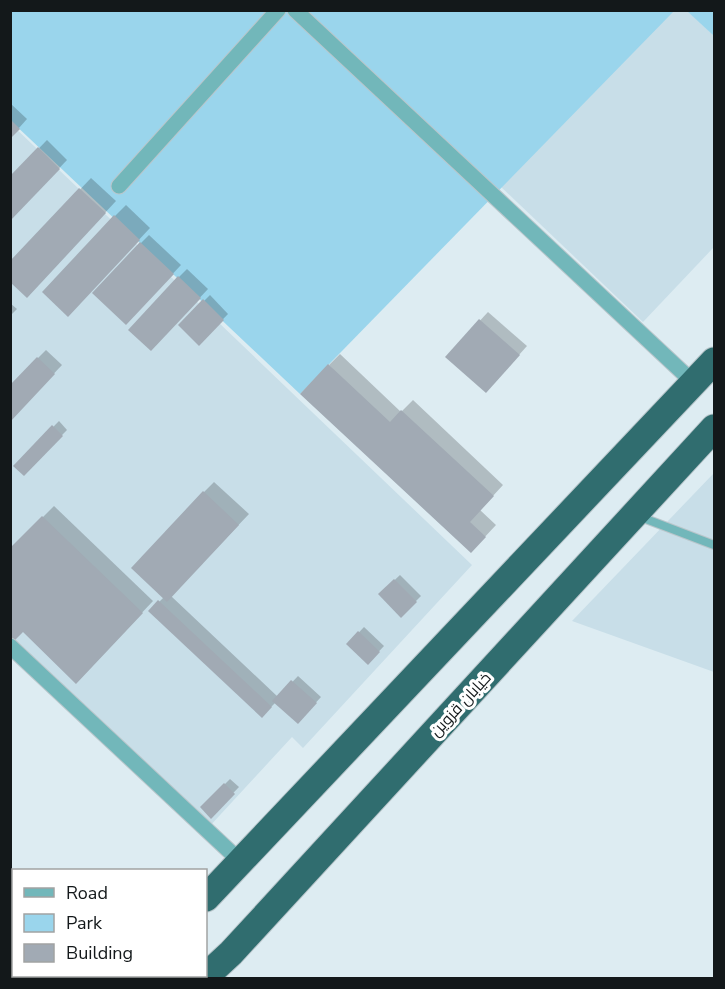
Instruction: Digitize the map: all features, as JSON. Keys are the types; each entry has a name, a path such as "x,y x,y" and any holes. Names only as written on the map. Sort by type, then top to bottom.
{"highway":[{"path":"207,897 714,361"},
{"name":"خیابان قزوین","path":"207,975 239,945 714,428"}],"street":[{"path":"119,186 278,10"},
{"path":"295,10 694,383"},
{"path":"10,646 240,861"}],"lane":[{"path":"634,515 714,545"}],"shaded area":[{"path":"621,11 688,11 714,36 714,247 643,322 477,164"},
{"path":"10,123 472,565 303,748 292,737 209,827 11,642"},
{"path":"714,473 714,672 572,621"}],"green space":[{"path":"10,11 674,11 300,394 11,121"},
{"path":"687,11 714,11 714,36"}],"building":[{"path":"10,119 20,129 10,139"},
{"path":"38,147 60,169 10,221 10,176"},
{"path":"79,188 106,213 27,298 10,282 10,261"},
{"path":"114,215 140,240 68,317 42,292"},
{"path":"140,242 174,274 126,325 92,293"},
{"path":"178,276 201,298 151,351 128,330"},
{"path":"203,299 224,320 199,346 178,325"},
{"path":"479,319 520,355 486,393 445,357"},
{"path":"37,357 55,374 10,422 10,385"},
{"path":"328,364 390,422 401,410 494,496 470,522 486,537 471,553 300,394"},
{"path":"52,425 63,436 24,476 13,466"},
{"path":"203,491 239,525 167,602 131,568"},
{"path":"42,516 143,613 76,684 23,632 13,642 10,639 10,548"},
{"path":"394,579 417,602 401,618 378,594"},
{"path":"158,600 272,707 262,718 148,611"},
{"path":"358,631 380,652 368,665 346,644"},
{"path":"291,680 317,703 298,724 272,701"},
{"path":"224,783 235,794 211,819 200,807"}]}
